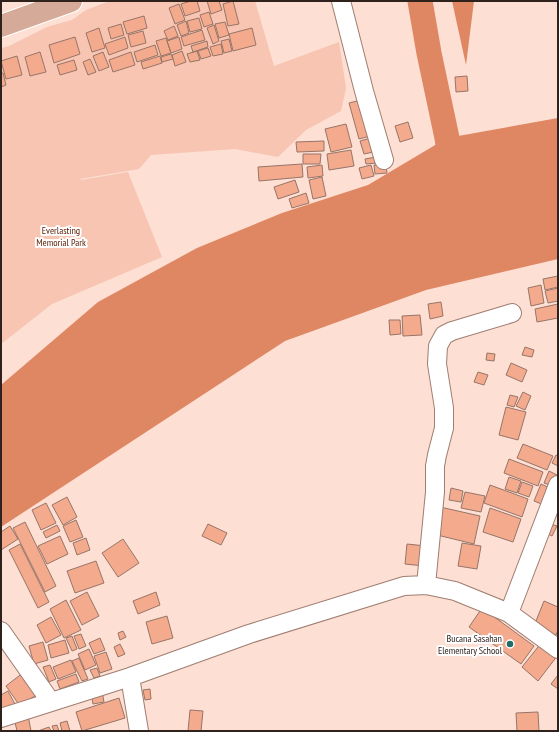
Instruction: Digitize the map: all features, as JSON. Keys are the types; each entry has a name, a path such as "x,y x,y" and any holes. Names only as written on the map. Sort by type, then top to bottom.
{"main road":[{"path":"1,26 71,1"}],"street":[{"path":"341,1 364,91 384,160"},
{"path":"426,585 435,492 435,466 444,428 444,408 437,364 438,346 444,335 452,331 512,313"},
{"path":"508,613 558,486"},
{"path":"1,718 130,677 256,632 404,586 426,585 455,591 508,613 558,649"},
{"path":"1,631 52,702"},
{"path":"130,677 139,731"}],"green space":[{"name":"Everlasting Memorial Park","path":"255,1 274,66 339,42 346,88 341,111 306,130 278,157 235,149 151,155 139,169 80,179 128,172 162,257 52,304 1,344 1,48 9,46 47,27 72,20 86,10 107,2"}],"shaded area":[{"path":"452,1 474,1 466,65"},
{"path":"558,118 558,259 426,290 285,341 1,527 1,385 98,302 197,248 282,213 368,185 447,138"}],"building":[{"path":"197,1 200,11 185,16 181,4"},
{"path":"207,1 219,1 222,10 211,14"},
{"path":"233,1 239,24 228,26 223,4"},
{"path":"179,4 185,20 175,24 169,8"},
{"path":"209,12 213,24 204,27 200,15"},
{"path":"144,16 147,28 127,34 123,22"},
{"path":"199,18 202,29 190,32 187,21"},
{"path":"186,21 189,33 181,36 177,25"},
{"path":"225,22 229,35 219,38 215,24"},
{"path":"121,24 124,35 111,39 108,28"},
{"path":"214,25 219,41 213,44 207,28"},
{"path":"174,26 178,36 168,40 164,31"},
{"path":"99,28 105,48 92,52 86,33"},
{"path":"252,28 256,45 233,51 229,34"},
{"path":"202,30 205,40 184,46 181,37"},
{"path":"143,31 146,43 131,47 128,35"},
{"path":"75,37 80,54 54,63 49,45"},
{"path":"125,37 128,48 109,55 105,44"},
{"path":"179,37 182,49 171,53 167,41"},
{"path":"166,38 171,53 161,56 156,41"},
{"path":"229,39 232,51 224,53 221,41"},
{"path":"207,41 208,47 193,52 191,46"},
{"path":"221,44 223,54 213,56 210,47"},
{"path":"155,45 158,55 137,62 134,52"},
{"path":"208,48 211,56 201,59 198,51"},
{"path":"182,51 186,62 175,66 172,55"},
{"path":"197,51 200,60 190,62 187,54"},
{"path":"40,52 46,72 30,76 25,57"},
{"path":"103,52 109,67 99,71 93,56"},
{"path":"131,52 135,65 113,72 109,60"},
{"path":"171,54 173,59 162,62 161,57"},
{"path":"17,56 22,75 6,79 1,61"},
{"path":"160,56 162,63 143,69 141,62"},
{"path":"90,59 96,72 88,75 83,62"},
{"path":"74,60 77,70 60,75 57,65"},
{"path":"1,73 3,73 6,85 1,87"},
{"path":"467,76 468,91 456,92 455,77"},
{"path":"365,99 374,135 359,139 349,103"},
{"path":"408,122 413,138 400,142 395,126"},
{"path":"346,124 352,147 331,152 325,129"},
{"path":"374,137 378,151 364,154 360,141"},
{"path":"324,141 324,151 297,152 296,142"},
{"path":"351,150 354,166 329,170 327,154"},
{"path":"303,154 321,154 320,164 303,164"},
{"path":"376,157 377,163 366,164 365,159"},
{"path":"302,164 303,177 259,181 258,167"},
{"path":"322,165 323,176 308,178 307,167"},
{"path":"371,165 374,176 362,179 359,168"},
{"path":"374,165 386,165 387,173 375,174"},
{"path":"322,177 326,196 313,199 309,180"},
{"path":"295,180 299,192 278,199 274,187"},
{"path":"306,193 309,203 292,208 289,199"},
{"path":"558,276 558,287 545,290 543,279"},
{"path":"541,285 544,303 531,306 528,288"},
{"path":"558,288 558,301 548,303 545,291"},
{"path":"441,302 443,316 430,319 428,304"},
{"path":"558,304 558,318 537,322 535,309"},
{"path":"420,315 422,335 403,336 402,316"},
{"path":"389,320 400,320 401,334 390,335"},
{"path":"525,347 534,350 532,357 522,355"},
{"path":"487,353 495,354 494,361 486,360"},
{"path":"511,363 527,370 522,382 506,375"},
{"path":"478,372 488,375 484,385 474,382"},
{"path":"523,392 531,396 525,410 516,406"},
{"path":"510,395 518,397 514,407 507,405"},
{"path":"506,407 526,412 518,440 499,435"},
{"path":"523,444 553,456 547,470 517,458"},
{"path":"556,455 558,456 558,466 552,463"},
{"path":"509,459 543,472 538,486 504,473"},
{"path":"549,471 557,475 552,486 544,483"},
{"path":"509,477 521,481 517,493 505,489"},
{"path":"522,482 533,486 529,497 518,493"},
{"path":"541,484 552,489 544,505 534,501"},
{"path":"490,485 528,499 522,517 484,503"},
{"path":"451,488 463,491 461,502 449,500"},
{"path":"465,492 485,496 481,512 461,508"},
{"path":"67,497 77,517 63,525 52,505"},
{"path":"46,503 56,523 41,530 32,510"},
{"path":"440,507 480,516 474,544 433,534"},
{"path":"490,508 521,519 513,542 483,532"},
{"path":"76,520 83,537 70,542 63,526"},
{"path":"25,522 56,586 45,592 13,528"},
{"path":"208,524 227,533 221,545 202,536"},
{"path":"551,524 557,526 552,536 546,533"},
{"path":"57,525 60,531 46,538 43,532"},
{"path":"10,526 18,539 1,550 1,532"},
{"path":"60,536 68,554 47,564 38,546"},
{"path":"86,538 90,550 77,555 73,543"},
{"path":"123,539 139,563 118,577 102,553"},
{"path":"462,543 481,546 477,569 458,566"},
{"path":"20,544 49,602 38,608 9,550"},
{"path":"407,544 426,546 424,566 405,564"},
{"path":"96,561 104,583 75,593 67,571"},
{"path":"87,592 99,616 82,625 70,601"},
{"path":"156,592 160,605 138,614 133,601"},
{"path":"66,600 81,630 64,638 50,609"},
{"path":"544,601 558,607 558,630 556,635 534,626"},
{"path":"482,608 534,646 521,664 469,627"},
{"path":"167,616 173,638 152,644 146,622"},
{"path":"51,617 61,635 46,643 37,625"},
{"path":"123,631 126,637 120,640 118,633"},
{"path":"81,634 86,646 79,649 74,636"},
{"path":"72,636 77,649 72,651 66,638"},
{"path":"100,638 105,650 94,654 89,643"},
{"path":"65,640 69,653 51,658 48,645"},
{"path":"43,642 48,660 34,664 29,646"},
{"path":"542,642 558,655 538,681 522,667"},
{"path":"120,644 125,654 118,657 114,647"},
{"path":"89,649 96,665 85,670 78,654"},
{"path":"106,652 112,669 100,673 94,656"},
{"path":"79,658 88,679 82,681 72,661"},
{"path":"71,660 76,672 58,679 53,667"},
{"path":"50,665 56,679 49,682 43,667"},
{"path":"97,668 100,676 94,678 90,670"},
{"path":"24,672 39,693 20,706 6,686"},
{"path":"76,674 79,682 60,689 57,681"},
{"path":"558,675 558,689 551,684"},
{"path":"150,689 151,699 145,700 143,690"},
{"path":"8,691 16,706 1,711 1,695"},
{"path":"102,691 104,702 93,704 91,693"},
{"path":"119,698 125,718 82,731 76,712"},
{"path":"190,710 203,711 201,731 188,731"},
{"path":"538,712 539,731 517,731 516,713"},
{"path":"28,715 31,731 17,731 14,718"},
{"path":"67,721 70,731 62,731 60,723"},
{"path":"57,725 59,731 54,731 52,726"},
{"path":"49,727 51,731 38,731"}],"waterway":[{"path":"420,1 452,171"}],"place":[{"name":"Bucana Sasahan Elementary School","path":"510,644"}]}
